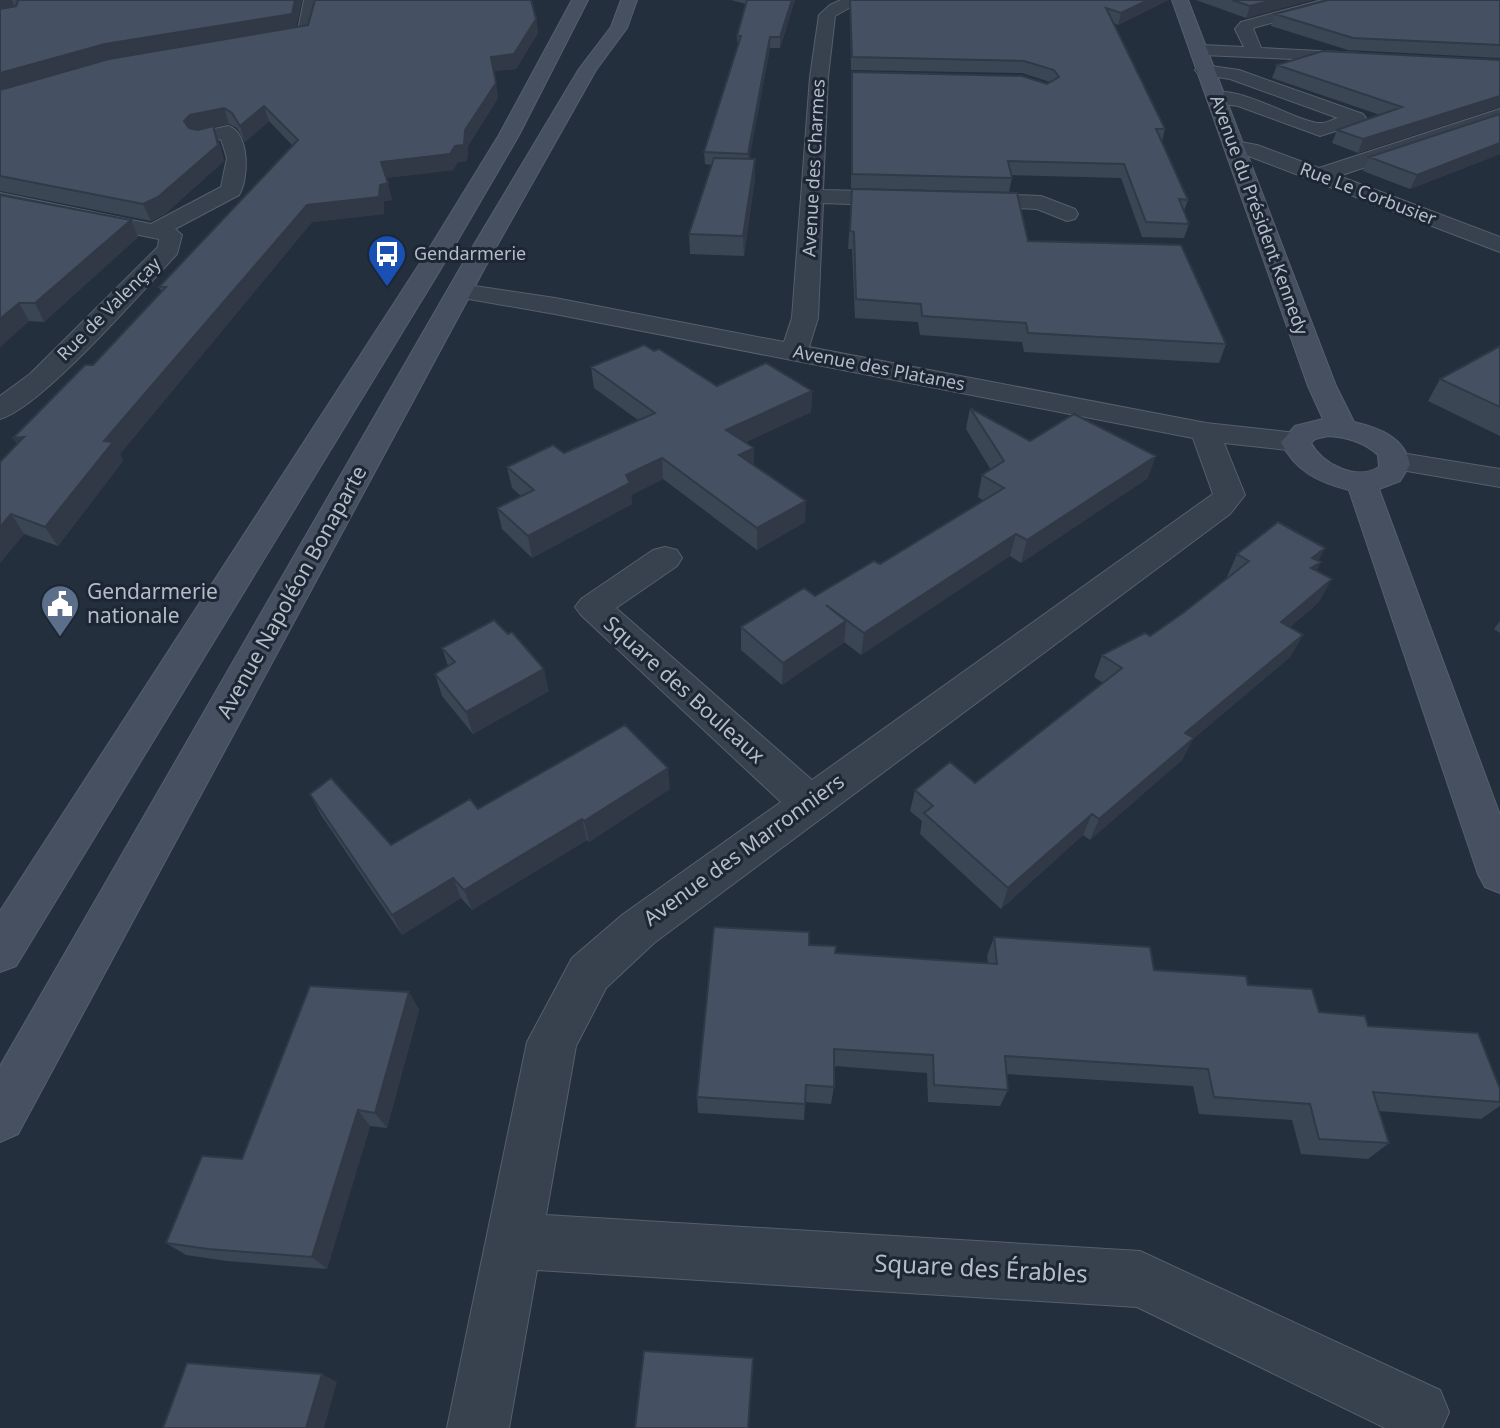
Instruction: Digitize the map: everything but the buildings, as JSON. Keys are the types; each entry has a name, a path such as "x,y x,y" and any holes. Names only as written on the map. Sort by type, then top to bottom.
{"main road":[{"name":"Avenue Napoléon Bonaparte","path":"0,1116 461,291 588,69 619,28 626,15 628,0"},
{"name":"Avenue du Président Kennedy","path":"1180,0 1322,386 1342,428"},
{"name":"Avenue Napoléon Bonaparte","path":"577,11 588,69"},
{"name":"Avenue Napoléon Bonaparte","path":"0,951 436,257 509,135 577,11"},
{"path":"1342,428 1373,438 1391,453 1395,461 1394,469 1388,476 1361,481 1331,475 1318,469 1300,454 1296,442 1305,432 1342,428"},
{"path":"1361,481 1500,874"}],"street":[{"path":"242,45 306,34 312,0"},
{"name":"Avenue des Charmes","path":"794,352 804,318 825,77 827,15 835,8 855,0"},
{"path":"1255,53 1243,29 1247,25 1340,0"},
{"path":"1200,60 1255,53 1370,59"},
{"path":"1200,60 1356,118 1320,130 1241,101 1216,97"},
{"path":"1319,175 1407,146 1435,140 1500,115"},
{"path":"158,230 231,190 237,158 228,132 203,137"},
{"name":"Rue Le Corbusier","path":"1235,147 1250,149 1500,245"},
{"path":"813,196 920,199"},
{"name":"Rue de Valençay","path":"0,200 158,230 172,235 169,248 40,380 0,410"},
{"path":"947,200 1041,203 1068,214"},
{"name":"Avenue des Platanes","path":"461,291 1206,432 1296,442"},
{"name":"Avenue des Marronniers","path":"478,1428 552,1042 589,973 638,929 809,802 1219,507 1228,495 1227,486 1206,432"},
{"path":"1395,461 1500,478"},
{"name":"Square des Bouleaux","path":"665,558 593,607 809,802"},
{"name":"Square des Érables","path":"515,1241 1140,1279 1418,1412"}],"place":[{"name":"Gendarmerie","path":"387,288"},
{"name":"Gendarmerie nationale","path":"60,638"}]}
